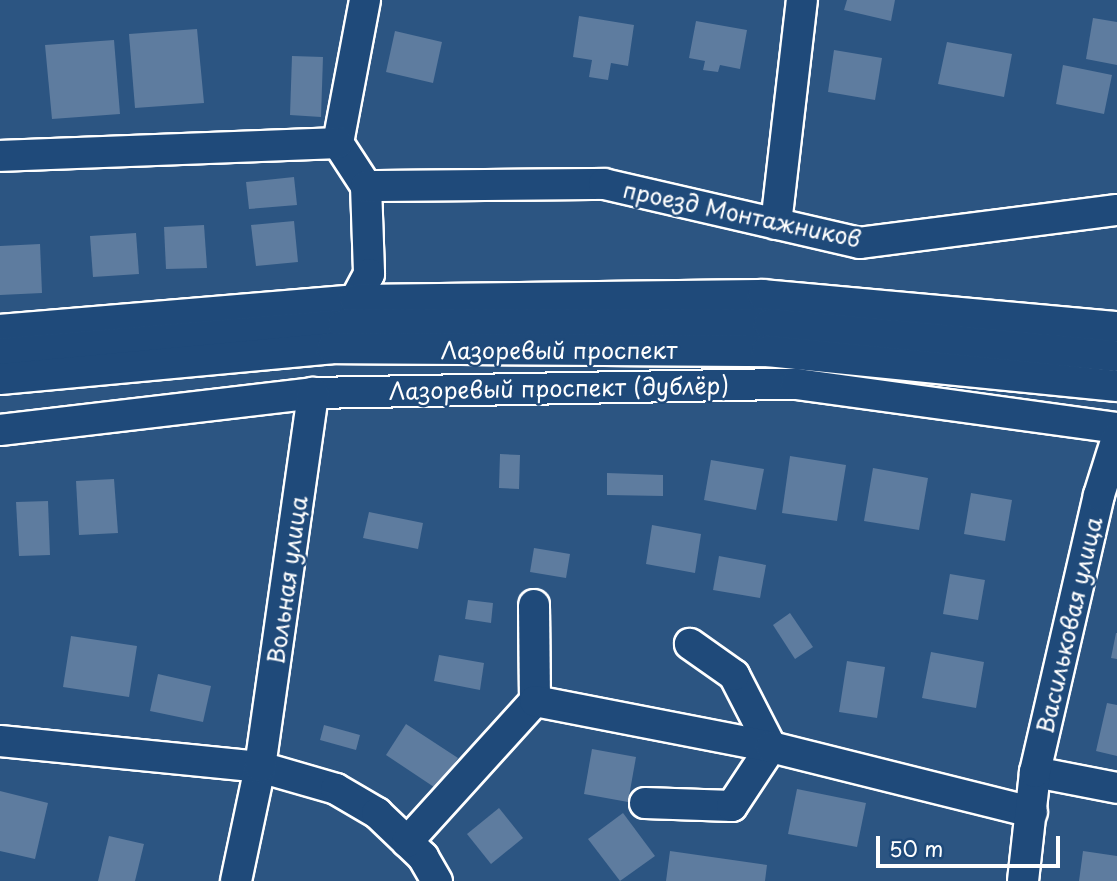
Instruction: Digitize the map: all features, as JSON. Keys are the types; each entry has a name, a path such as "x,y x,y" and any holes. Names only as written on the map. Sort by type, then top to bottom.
{"street":[{"path":"355,300 369,274 366,186 338,143 365,0"},
{"path":"776,224 802,0"},
{"path":"0,156 338,143"},
{"name":"проезд Монтажников","path":"366,186 604,184 859,243 1117,210"},
{"path":"0,330 355,300 763,295 1117,327"},
{"name":"Лазоревый проспект","path":"0,354 342,325 769,324 1117,356"},
{"name":"Лазоревый проспект","path":"0,379 332,348 768,351 1117,386"},
{"name":"Лазоревый проспект (дублёр)","path":"0,430 313,393 796,384 1117,428"},
{"name":"Вольная улица","path":"236,881 260,767 313,393"},
{"name":"Васильковая улица","path":"1023,881 1035,772 1099,495 1117,438"},
{"path":"407,842 535,701 534,605"},
{"path":"690,643 734,675 771,747"},
{"path":"535,701 771,747 1032,812"},
{"path":"0,741 260,767 336,789 377,813 407,842 437,881"},
{"path":"645,803 732,806 771,747"},
{"path":"1035,772 1117,789"}],"building":[{"path":"847,0 895,0 891,21 844,10"},
{"path":"579,16 634,25 628,66 611,63 608,80 589,77 592,60 573,57"},
{"path":"1093,18 1117,22 1117,65 1086,59"},
{"path":"696,21 747,30 740,69 720,65 718,72 703,70 705,61 689,58"},
{"path":"197,29 204,103 135,108 129,34"},
{"path":"395,31 442,42 433,83 386,72"},
{"path":"114,40 120,114 52,119 45,45"},
{"path":"947,42 1012,54 1004,97 938,84"},
{"path":"834,50 882,58 875,100 828,92"},
{"path":"292,56 323,57 321,117 290,115"},
{"path":"1063,65 1112,75 1104,114 1056,104"},
{"path":"294,177 297,205 249,209 246,182"},
{"path":"294,221 298,262 256,266 251,225"},
{"path":"204,225 207,268 166,269 164,227"},
{"path":"136,233 139,274 93,277 90,236"},
{"path":"40,244 42,293 0,295 0,246"},
{"path":"500,454 520,455 519,489 499,488"},
{"path":"790,456 846,465 837,521 782,513"},
{"path":"711,460 764,469 756,510 704,500"},
{"path":"873,468 928,478 919,530 864,521"},
{"path":"607,473 663,475 663,496 607,495"},
{"path":"114,479 118,533 79,535 76,481"},
{"path":"971,493 1012,500 1005,541 964,534"},
{"path":"48,501 50,555 19,556 16,502"},
{"path":"369,512 423,523 418,549 363,538"},
{"path":"652,525 701,534 695,573 646,564"},
{"path":"534,548 570,554 566,578 530,572"},
{"path":"719,556 766,565 760,598 713,590"},
{"path":"950,574 985,580 978,620 943,614"},
{"path":"468,600 493,603 491,623 465,619"},
{"path":"790,613 813,647 795,659 773,625"},
{"path":"1117,633 1117,659 1111,658"},
{"path":"71,636 137,646 129,697 63,687"},
{"path":"931,652 984,662 976,708 922,698"},
{"path":"439,655 484,663 480,690 434,681"},
{"path":"847,661 885,667 877,718 839,712"},
{"path":"158,674 211,686 203,722 150,711"},
{"path":"1107,703 1117,705 1117,756 1096,751"},
{"path":"406,724 458,758 437,789 386,755"},
{"path":"324,725 360,735 356,750 320,740"},
{"path":"592,749 636,757 628,802 584,794"},
{"path":"797,789 866,803 857,847 788,834"},
{"path":"0,791 48,803 35,859 0,851"},
{"path":"499,808 523,838 491,864 467,834"},
{"path":"623,813 655,856 620,881 588,839"},
{"path":"109,836 144,844 135,881 98,881"},
{"path":"670,851 767,865 765,881 666,881"},
{"path":"1083,851 1117,856 1117,881 1079,881"}]}
